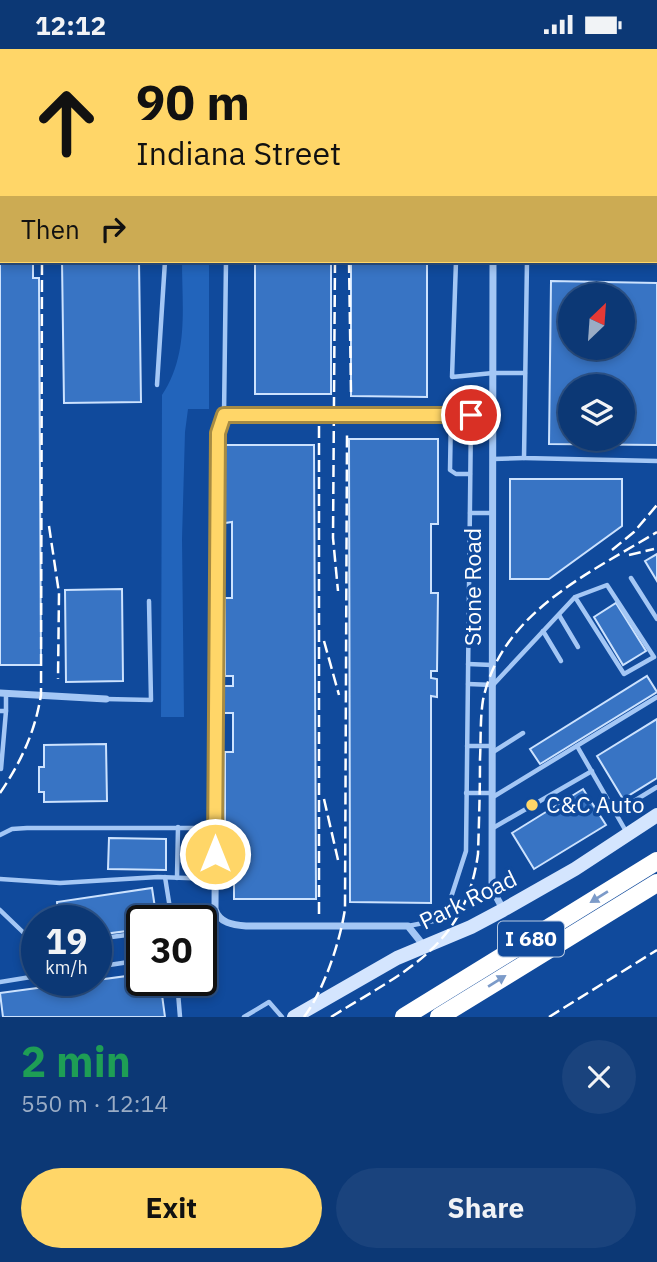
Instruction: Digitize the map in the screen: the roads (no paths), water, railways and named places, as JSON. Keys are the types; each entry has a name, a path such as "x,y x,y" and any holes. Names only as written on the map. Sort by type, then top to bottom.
{"highway":[{"name":"I 680","path":"404,1017 657,861"},
{"name":"I 680","path":"439,1017 657,883"}],"street":[{"name":"Stone Road","path":"493,263 492,888 503,910"},
{"path":"216,905 218,433 222,419 492,415"},
{"path":"3,693 106,699"},
{"name":"Park Road","path":"294,1017 375,970 503,910 575,869 657,815"},
{"path":"217,916 230,925 246,926 408,926 424,947"}],"lane":[{"path":"157,385 165,263"},
{"path":"222,419 226,263"},
{"path":"456,263 452,377 524,373"},
{"path":"524,458 527,263"},
{"path":"451,415 450,470 456,474 470,474"},
{"path":"408,926 444,919 466,851 471,415"},
{"path":"492,459 657,461"},
{"path":"470,513 492,513"},
{"path":"631,578 657,619"},
{"path":"468,684 493,685 575,597 607,585 654,657 624,674 575,597"},
{"path":"106,699 151,700 149,601"},
{"path":"559,615 578,647"},
{"path":"543,632 561,661"},
{"path":"468,664 492,665"},
{"path":"1,769 3,693"},
{"path":"466,793 493,795 657,697"},
{"path":"467,746 493,749 523,733"},
{"path":"578,746 628,834"},
{"path":"492,828 592,771"},
{"path":"616,812 657,787"},
{"path":"177,827 177,878"},
{"path":"0,835 17,828 215,828"},
{"path":"165,877 169,905"},
{"path":"0,879 60,883 165,877 215,879"},
{"path":"0,910 21,930"},
{"path":"0,982 21,979"},
{"path":"178,996 180,1017"},
{"path":"244,1017 269,1002 282,1017"}],"railway":[{"path":"0,793 26,746 41,695 42,263"},
{"path":"335,263 333,538 338,591"},
{"path":"349,263 351,393"},
{"path":"319,426 319,914"},
{"path":"304,1017 330,965 345,909 347,434"},
{"path":"612,550 634,532 657,505"},
{"path":"49,526 59,593 58,679"},
{"path":"331,1017 383,986 427,954 445,935 460,913 471,886 478,854 483,700 493,670 508,643 551,599 657,532"},
{"path":"629,555 654,549"},
{"path":"324,641 339,695"},
{"path":"324,799 338,860"},
{"path":"549,1017 657,950"}],"place":[{"name":"C&C Auto","path":"532,805"}]}
